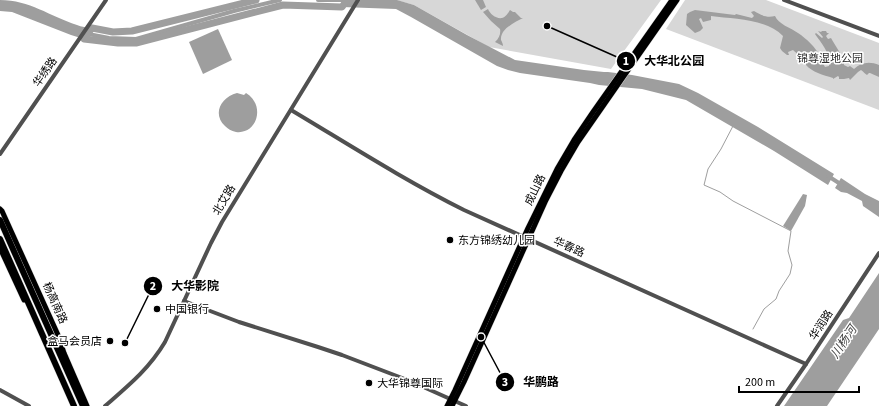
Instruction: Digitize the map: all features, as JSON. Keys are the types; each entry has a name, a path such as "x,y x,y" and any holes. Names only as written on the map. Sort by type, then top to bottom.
{"highway":[{"name":"杨高南路","path":"0,220 84,406"},
{"path":"0,239 73,406"}],"main road":[{"name":"成山路","path":"446,406 453,402 473,351 526,238 561,171 612,89 672,0"},
{"name":"成山路","path":"624,72 678,0"},
{"name":"杨高南路","path":"0,209 58,335 64,353 87,406"},
{"path":"0,248 73,406"}],"street":[{"name":"华绣路","path":"0,154 106,0"},
{"name":"北艾路","path":"105,406 141,374 155,358 165,342 222,222 358,0"},
{"path":"784,0 879,36"},
{"name":"华春路","path":"290,110 404,178 464,210 806,364"},
{"name":"华润路","path":"777,406 879,253"},
{"path":"184,301 238,322 324,349 410,381 453,402 466,406"},
{"path":"0,390 29,406"}],"green space":[{"path":"396,0 661,0 611,69 489,47 414,5"},
{"name":"锦尊湿地公园","path":"685,0 766,0 879,43 879,110 666,29"}],"water":[{"path":"0,0 21,3 79,26 92,28 84,39 12,12 0,11"},
{"path":"347,0 397,0 414,5 515,60 632,75 679,84 758,127 834,174 828,185 774,151 686,100 642,89 599,85 508,70 497,66 396,9 342,7"},
{"path":"475,0 483,0 486,7 481,10"},
{"path":"488,9 490,13 498,18 505,17 510,10 523,18 505,29 501,36 503,46 495,42 498,39 500,29 483,12"},
{"path":"695,10 736,14 752,18 754,16 751,12 754,11 761,15 772,17 775,16 782,24 798,33 811,44 821,57 820,58 825,67 829,66 829,57 815,34 816,33 822,38 823,37 818,31 826,31 829,33 826,36 828,39 831,38 841,55 844,65 848,67 850,66 854,69 863,64 869,63 879,65 879,77 870,73 867,75 861,70 850,80 849,78 839,79 838,76 833,79 811,70 806,65 804,59 793,50 788,52 789,55 782,51 780,48 783,36 776,30 759,23 740,19 711,16 711,20 703,22 701,18 699,19 703,28 695,33 686,25 687,14"},
{"path":"218,29 232,60 203,74 189,42"},
{"path":"237,93 244,95 246,93 252,98 256,105 257,111 254,124 243,132 236,132 228,129 221,121 219,116 220,106 223,102 231,95"},
{"path":"841,178 865,194 879,201 879,217 863,206 862,201 835,188"},
{"path":"803,194 807,195 805,206 791,231 783,226"},
{"name":"川杨河","path":"879,273 879,329 827,406 784,406 843,320 849,318"}],"waterway":[{"path":"256,0 132,31 113,32 92,28 84,39 118,43 136,43 283,5 342,7 347,0"},
{"path":"83,33 109,38 136,39 234,11 280,0"},
{"path":"318,0 349,0"},
{"path":"733,126 708,169 704,185 720,192 733,201 791,231 788,251 792,265 790,274 779,291 776,299 764,309 753,329"},
{"path":"828,176 842,185"}],"place":[{"name":"大华北公园","path":"547,26"},
{"name":"东方锦绣幼儿园","path":"450,240"},
{"name":"中国银行","path":"157,309"},
{"name":"华鹏路","path":"481,337"},
{"name":"盒马会员店","path":"110,341"},
{"name":"大华影院","path":"125,343"},
{"name":"大华锦尊国际","path":"369,383"}]}
